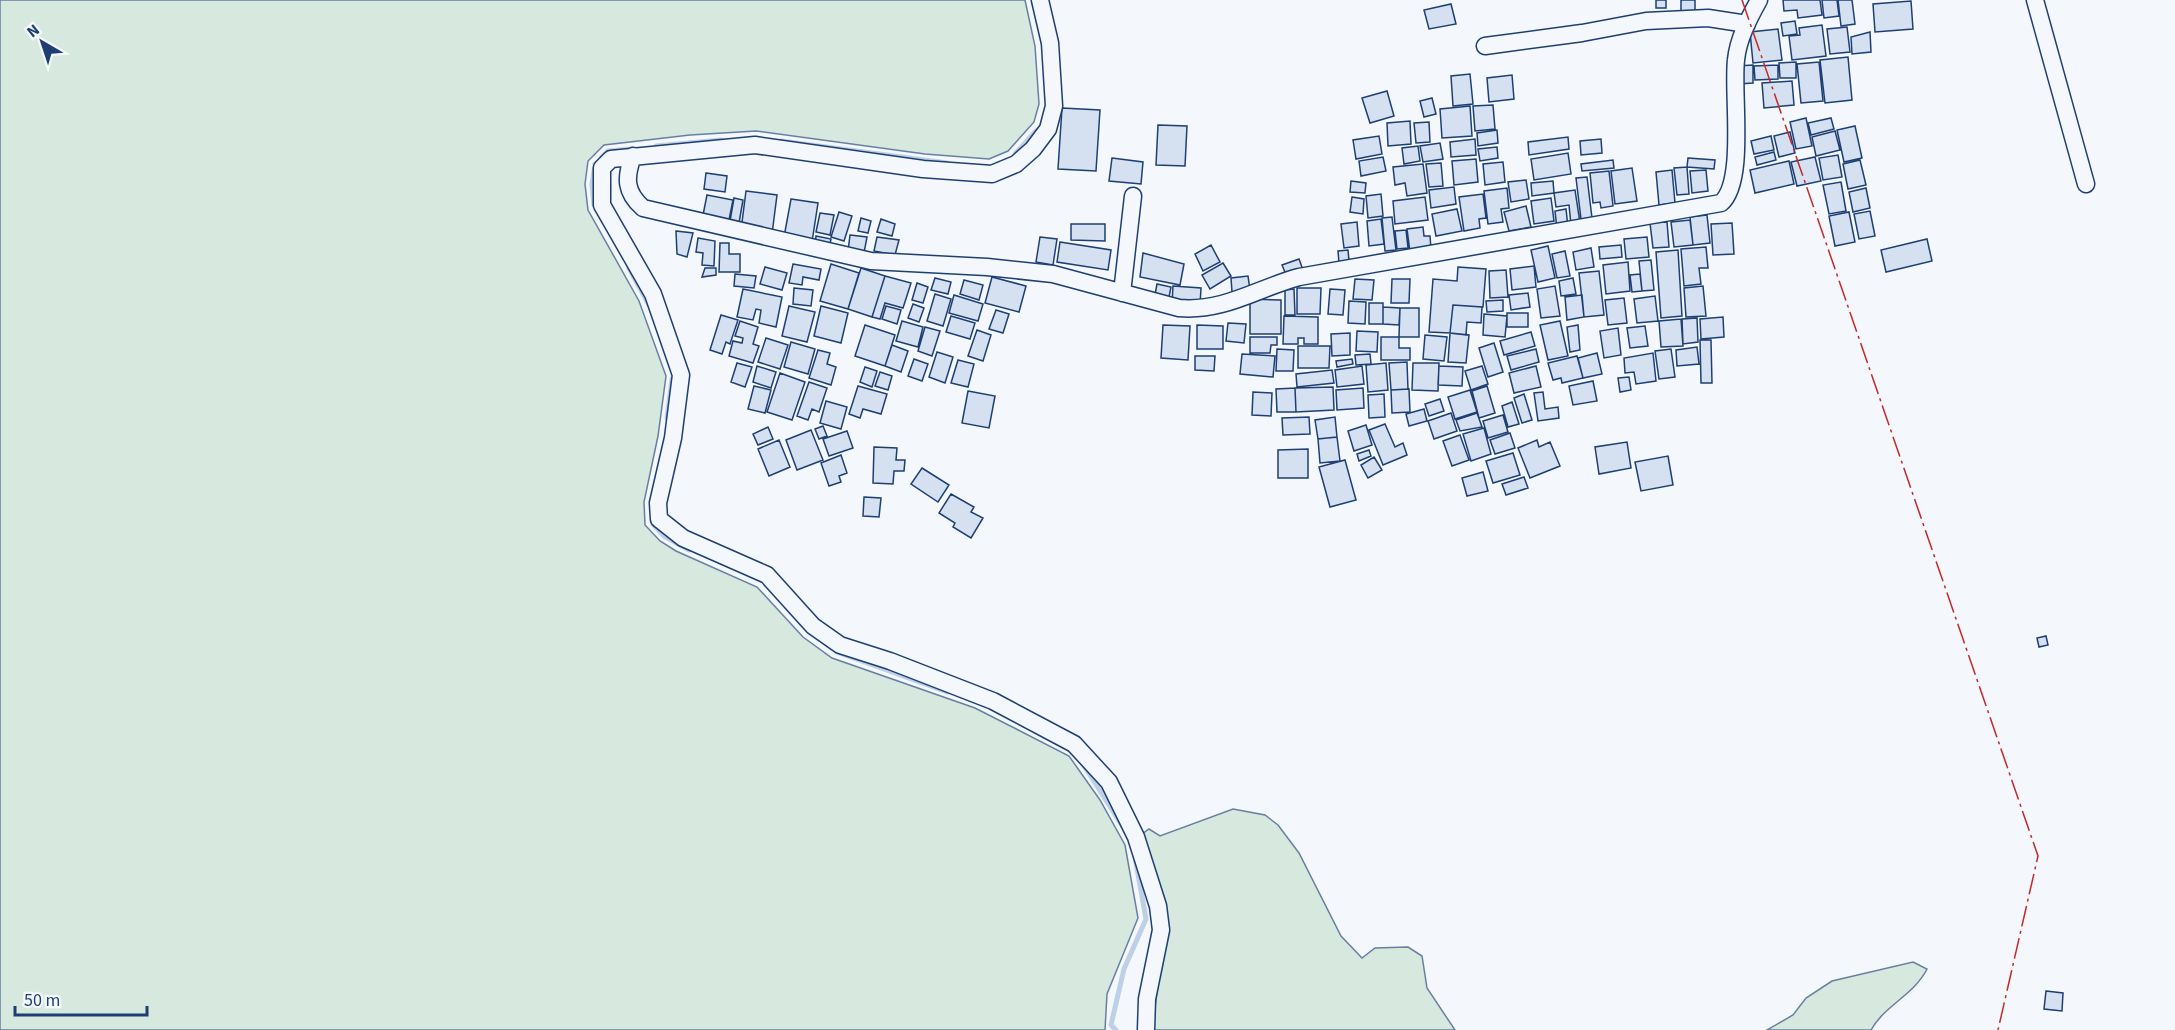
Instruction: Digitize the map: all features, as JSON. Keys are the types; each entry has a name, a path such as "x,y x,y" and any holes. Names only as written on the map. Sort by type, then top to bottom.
{"street":[{"path":"1040,0 1050,43 1054,106 1048,129 1033,149 1016,164 992,174 923,169 755,145 633,156 611,159 602,168 600,184 602,205 653,294 681,375 673,438 658,503 660,519 683,538 767,575 813,626 840,645 993,701 1074,744 1109,782 1136,837 1158,906 1161,930 1147,999 1146,1030"},
{"path":"633,156 626,183 631,197 643,208 871,261 1053,274 1179,308 1201,310 1236,301 1299,277 1721,204 1732,189 1737,133 1734,90 1736,57 1747,24 1759,0"},
{"path":"2035,0 2086,183"},
{"path":"1485,46 1582,33 1646,21 1708,18 1747,24"},
{"path":"1122,293 1133,196"}],"shaded area":[{"path":"0,0 1025,0 1035,46 1039,104 1034,122 1008,151 989,159 925,154 756,131 690,135 604,145 588,161 585,184 588,210 639,301 666,376 658,436 644,502 645,525 660,541 676,551 757,587 803,637 832,658 975,708 1069,756 1100,800 1125,845 1138,918 1107,994 1105,1030 0,1030"},
{"path":"1233,809 1265,815 1278,825 1299,853 1341,936 1362,958 1375,948 1408,947 1422,956 1427,988 1455,1030 1152,1030 1160,969 1142,834 1149,829 1160,836"},
{"path":"1913,962 1927,969 1915,986 1877,1021 1871,1030 1767,1030 1793,1015 1806,998 1832,981"}],"building":[{"path":"1656,0 1666,0 1666,8 1656,8"},
{"path":"1681,0 1695,0 1695,16 1681,17"},
{"path":"1783,0 1820,0 1822,15 1798,18 1797,10 1784,11"},
{"path":"1822,0 1837,0 1839,16 1824,18"},
{"path":"1838,0 1852,0 1855,24 1841,26"},
{"path":"1911,1 1913,29 1875,32 1873,4"},
{"path":"1451,4 1456,24 1429,29 1424,10"},
{"path":"1795,21 1797,34 1783,36 1781,23"},
{"path":"1822,25 1826,56 1792,60 1789,36 1800,35 1799,28"},
{"path":"1847,27 1850,52 1830,54 1827,29"},
{"path":"1778,29 1782,60 1753,63 1750,32"},
{"path":"1870,32 1871,52 1852,54 1851,37"},
{"path":"1848,57 1852,100 1825,103 1820,60"},
{"path":"1796,62 1796,78 1780,78 1779,63"},
{"path":"1819,62 1823,101 1801,103 1797,64"},
{"path":"1753,65 1753,83 1738,84 1737,66"},
{"path":"1778,65 1778,79 1755,80 1754,66"},
{"path":"1470,74 1473,104 1453,106 1451,76"},
{"path":"1512,75 1514,99 1489,102 1487,78"},
{"path":"1792,81 1794,105 1764,108 1762,83"},
{"path":"1387,91 1394,116 1370,123 1362,98"},
{"path":"1432,98 1436,114 1424,117 1420,101"},
{"path":"1493,105 1495,129 1475,131 1473,106"},
{"path":"1470,106 1472,136 1442,138 1440,109"},
{"path":"1062,108 1100,110 1096,171 1058,169"},
{"path":"1806,118 1812,146 1796,149 1790,122"},
{"path":"1831,118 1834,129 1811,135 1808,123"},
{"path":"1410,121 1411,144 1388,146 1387,123"},
{"path":"1429,122 1430,142 1416,143 1414,123"},
{"path":"1158,125 1187,126 1185,166 1156,165"},
{"path":"1855,126 1862,158 1844,162 1837,130"},
{"path":"1497,130 1498,143 1478,146 1477,133"},
{"path":"1835,131 1840,150 1816,156 1812,137"},
{"path":"1790,132 1795,153 1779,157 1774,136"},
{"path":"1379,136 1382,154 1356,159 1353,140"},
{"path":"1771,136 1774,150 1754,154 1751,141"},
{"path":"1568,137 1569,149 1529,155 1528,142"},
{"path":"1475,139 1476,155 1451,157 1450,142"},
{"path":"1601,139 1602,153 1581,155 1580,141"},
{"path":"1440,143 1443,159 1423,162 1420,146"},
{"path":"1418,146 1420,161 1404,164 1402,148"},
{"path":"1497,147 1498,158 1480,161 1478,149"},
{"path":"1774,152 1776,160 1757,165 1755,157"},
{"path":"1568,153 1571,174 1534,180 1531,159"},
{"path":"1838,155 1842,177 1823,180 1819,158"},
{"path":"1383,157 1386,171 1361,176 1359,161"},
{"path":"1815,157 1821,181 1797,186 1791,162"},
{"path":"1112,158 1143,162 1141,184 1109,181"},
{"path":"1688,158 1715,160 1714,169 1687,167"},
{"path":"1476,159 1478,182 1454,185 1452,161"},
{"path":"1613,160 1614,168 1582,171 1581,164"},
{"path":"1860,160 1866,185 1848,189 1843,164"},
{"path":"1789,161 1794,184 1755,193 1750,170"},
{"path":"1503,162 1505,182 1485,185 1483,164"},
{"path":"1441,163 1443,186 1429,187 1426,164"},
{"path":"1423,164 1427,193 1407,196 1405,183 1395,185 1393,167"},
{"path":"1687,167 1689,194 1677,195 1674,168"},
{"path":"1632,168 1637,201 1615,204 1611,171"},
{"path":"1672,170 1675,203 1659,205 1656,172"},
{"path":"1706,170 1708,191 1692,193 1690,171"},
{"path":"1609,171 1613,206 1601,208 1600,202 1593,203 1590,173"},
{"path":"706,173 727,176 725,192 704,189"},
{"path":"1587,177 1592,218 1581,219 1576,178"},
{"path":"1526,180 1529,199 1511,202 1508,182"},
{"path":"1351,181 1366,183 1365,193 1350,192"},
{"path":"1553,181 1554,193 1532,196 1531,183"},
{"path":"1841,182 1846,211 1829,214 1823,185"},
{"path":"1454,187 1456,204 1431,208 1429,190"},
{"path":"1507,188 1509,208 1501,209 1503,222 1488,224 1484,191"},
{"path":"1866,188 1870,208 1853,212 1849,192"},
{"path":"1575,190 1580,223 1571,225 1569,205 1556,207 1554,193"},
{"path":"746,191 777,195 772,234 741,230"},
{"path":"1381,194 1383,216 1368,218 1366,196"},
{"path":"1483,194 1486,218 1479,219 1480,228 1464,231 1459,197"},
{"path":"707,195 733,200 728,225 702,220"},
{"path":"1352,197 1364,199 1363,214 1350,212"},
{"path":"1425,197 1428,220 1395,224 1393,201"},
{"path":"734,198 743,200 739,223 730,221"},
{"path":"1551,198 1554,221 1534,224 1531,201"},
{"path":"791,199 818,203 812,242 784,237"},
{"path":"1526,206 1531,227 1509,231 1504,212"},
{"path":"1457,209 1462,231 1436,236 1432,214"},
{"path":"1566,209 1568,227 1557,229 1555,211"},
{"path":"1870,211 1875,236 1859,239 1854,214"},
{"path":"839,212 852,216 844,241 831,237"},
{"path":"1849,212 1855,242 1835,246 1829,216"},
{"path":"820,213 834,215 830,235 816,232"},
{"path":"1707,215 1710,243 1693,245 1690,217"},
{"path":"1392,217 1396,250 1385,251 1382,218"},
{"path":"861,218 871,221 868,233 858,231"},
{"path":"881,219 895,224 892,236 877,232"},
{"path":"1381,219 1384,244 1369,246 1367,221"},
{"path":"1690,220 1693,245 1674,247 1671,222"},
{"path":"1357,222 1359,246 1344,248 1341,224"},
{"path":"1667,222 1669,247 1653,248 1650,223"},
{"path":"1732,223 1734,254 1713,255 1711,224"},
{"path":"1071,224 1105,224 1105,241 1071,240"},
{"path":"1423,227 1424,236 1430,236 1431,249 1410,252 1407,229"},
{"path":"1406,230 1408,248 1397,249 1395,231"},
{"path":"676,231 693,233 687,257 677,254"},
{"path":"850,235 867,237 864,253 848,251"},
{"path":"816,236 831,239 829,249 815,246"},
{"path":"877,237 899,240 895,255 874,251"},
{"path":"1040,237 1057,239 1053,265 1036,262"},
{"path":"1647,237 1649,257 1626,259 1624,239"},
{"path":"698,238 715,241 714,266 702,265 703,253 696,252"},
{"path":"1927,239 1932,261 1886,272 1881,250"},
{"path":"1060,242 1111,250 1108,270 1057,262"},
{"path":"720,243 729,243 729,254 740,254 740,272 719,272"},
{"path":"1211,245 1220,262 1203,271 1195,254"},
{"path":"1621,245 1622,257 1600,259 1599,247"},
{"path":"1548,246 1555,278 1538,282 1531,250"},
{"path":"1706,247 1708,268 1699,268 1701,284 1684,286 1681,249"},
{"path":"1591,248 1594,267 1576,270 1573,252"},
{"path":"1348,250 1349,261 1339,263 1338,251"},
{"path":"1678,250 1682,316 1661,318 1656,252"},
{"path":"1565,251 1570,276 1557,278 1552,254"},
{"path":"1143,253 1184,264 1180,285 1140,277"},
{"path":"1299,259 1303,270 1287,277 1282,265"},
{"path":"1651,260 1654,290 1642,291 1639,261"},
{"path":"1628,262 1630,291 1606,294 1603,265"},
{"path":"1223,263 1231,276 1210,289 1202,275"},
{"path":"793,264 821,269 819,280 803,277 802,285 789,283"},
{"path":"831,264 859,273 848,309 820,301"},
{"path":"1534,266 1536,287 1512,290 1510,269"},
{"path":"765,267 787,273 782,290 760,284"},
{"path":"1458,267 1486,269 1483,307 1453,305 1450,333 1429,332 1433,279 1457,281"},
{"path":"705,268 716,268 716,275 702,277"},
{"path":"861,268 885,276 872,317 848,309"},
{"path":"1506,270 1508,297 1490,298 1489,271"},
{"path":"1599,271 1604,315 1584,317 1579,273"},
{"path":"735,274 756,276 754,288 734,286"},
{"path":"1640,274 1642,291 1632,292 1630,275"},
{"path":"885,276 911,283 903,308 885,303 880,319 872,317"},
{"path":"1248,276 1250,290 1232,292 1231,278"},
{"path":"992,277 1026,286 1019,312 985,303"},
{"path":"935,278 951,282 948,294 931,290"},
{"path":"1573,278 1576,294 1561,296 1559,281"},
{"path":"1355,279 1374,280 1372,300 1353,299"},
{"path":"1392,279 1410,279 1409,303 1391,303"},
{"path":"964,280 983,285 979,300 960,294"},
{"path":"917,283 928,287 923,303 912,300"},
{"path":"1157,284 1171,287 1168,302 1154,300"},
{"path":"1173,286 1201,288 1200,305 1172,303"},
{"path":"1555,286 1560,316 1541,318 1537,289"},
{"path":"1703,286 1706,316 1686,317 1684,288"},
{"path":"794,288 813,290 811,306 793,304"},
{"path":"1297,288 1321,288 1320,314 1297,314"},
{"path":"743,289 782,297 776,327 759,323 761,310 756,309 753,320 737,317"},
{"path":"1294,289 1295,315 1285,315 1285,290"},
{"path":"1330,289 1345,290 1343,315 1328,314"},
{"path":"1528,293 1530,307 1511,310 1509,295"},
{"path":"935,294 951,299 943,326 927,321"},
{"path":"954,295 983,304 978,321 949,313"},
{"path":"1582,295 1584,317 1567,320 1565,297"},
{"path":"1655,296 1658,321 1637,323 1634,299"},
{"path":"1624,298 1627,323 1608,325 1605,300"},
{"path":"1250,299 1281,300 1281,334 1250,334"},
{"path":"1503,300 1503,311 1487,312 1486,301"},
{"path":"1349,301 1366,302 1365,324 1348,323"},
{"path":"1369,303 1383,303 1383,324 1369,324"},
{"path":"913,304 924,308 919,322 908,318"},
{"path":"1453,305 1482,307 1481,323 1467,322 1466,335 1450,333"},
{"path":"789,306 815,312 807,342 782,336"},
{"path":"821,306 848,313 841,343 814,336"},
{"path":"886,306 901,310 897,324 882,319"},
{"path":"1383,307 1400,308 1399,325 1383,324"},
{"path":"1400,308 1419,308 1419,337 1399,337"},
{"path":"996,310 1009,314 1003,333 989,329"},
{"path":"1507,313 1528,313 1528,327 1507,327"},
{"path":"1484,314 1507,316 1505,337 1483,335"},
{"path":"721,315 738,320 730,344 726,342 722,354 710,350"},
{"path":"951,316 975,323 970,339 946,332"},
{"path":"1284,316 1318,317 1318,344 1304,344 1304,338 1298,338 1298,344 1283,344"},
{"path":"1723,317 1724,337 1701,339 1700,319"},
{"path":"1697,318 1698,342 1683,344 1682,319"},
{"path":"1681,319 1683,346 1661,347 1659,321"},
{"path":"740,321 758,327 753,344 759,346 753,363 729,356 733,341 742,343 743,338 735,336"},
{"path":"902,321 923,327 918,347 896,341"},
{"path":"1560,321 1568,356 1548,360 1540,325"},
{"path":"1228,323 1246,324 1244,343 1226,341"},
{"path":"865,325 895,335 885,366 855,356"},
{"path":"1163,325 1190,326 1188,360 1161,358"},
{"path":"1197,325 1223,326 1223,349 1197,349"},
{"path":"1578,325 1580,350 1570,352 1567,327"},
{"path":"1645,326 1648,346 1630,348 1627,328"},
{"path":"925,327 940,331 932,356 918,351"},
{"path":"1618,328 1621,355 1604,358 1600,331"},
{"path":"977,330 991,335 983,361 968,356"},
{"path":"1357,331 1378,332 1377,352 1356,351"},
{"path":"1531,332 1535,346 1504,355 1500,341"},
{"path":"1350,333 1350,355 1332,356 1331,334"},
{"path":"1450,333 1469,335 1466,363 1448,362"},
{"path":"1425,335 1447,337 1444,361 1423,359"},
{"path":"1250,337 1277,337 1277,345 1271,345 1270,353 1250,353"},
{"path":"1381,337 1399,337 1399,348 1410,348 1410,360 1381,360"},
{"path":"766,338 788,345 780,369 758,362"},
{"path":"1700,340 1711,340 1712,383 1701,383"},
{"path":"791,342 815,349 808,374 784,367"},
{"path":"1494,343 1503,372 1488,377 1479,348"},
{"path":"892,345 908,351 901,372 885,366"},
{"path":"1298,346 1330,346 1329,368 1298,368"},
{"path":"1697,347 1699,364 1677,366 1676,350"},
{"path":"1277,349 1294,350 1293,371 1276,371"},
{"path":"1536,349 1539,362 1511,370 1507,356"},
{"path":"1671,349 1675,377 1659,379 1655,351"},
{"path":"818,350 830,353 827,364 836,367 831,385 809,378"},
{"path":"937,352 953,357 945,383 929,377"},
{"path":"1597,353 1602,374 1583,378 1578,358"},
{"path":"1653,353 1656,381 1636,384 1634,372 1625,373 1624,358"},
{"path":"1242,354 1275,356 1273,377 1240,374"},
{"path":"1370,354 1371,364 1356,365 1355,355"},
{"path":"1195,356 1215,356 1214,371 1195,370"},
{"path":"1577,356 1583,378 1562,383 1561,378 1553,380 1548,363"},
{"path":"914,359 928,364 922,381 908,376"},
{"path":"1352,359 1353,364 1337,367 1336,361"},
{"path":"958,360 974,364 968,387 951,383"},
{"path":"1407,362 1408,389 1391,390 1389,363"},
{"path":"737,363 752,367 745,387 731,382"},
{"path":"1386,363 1388,390 1368,392 1366,365"},
{"path":"1413,363 1439,363 1438,391 1412,390"},
{"path":"757,366 776,372 771,388 753,382"},
{"path":"1362,366 1364,384 1337,387 1335,370"},
{"path":"1439,366 1463,367 1462,386 1438,385"},
{"path":"1482,366 1488,384 1471,390 1465,371"},
{"path":"1536,366 1541,387 1514,393 1509,373"},
{"path":"865,367 877,371 872,387 860,382"},
{"path":"1332,370 1334,383 1297,387 1296,374"},
{"path":"880,372 892,376 888,390 875,386"},
{"path":"780,373 805,382 792,420 767,412"},
{"path":"1629,377 1631,390 1620,392 1618,378"},
{"path":"1593,381 1597,401 1573,405 1569,386"},
{"path":"809,382 827,388 819,412 812,409 808,420 797,416"},
{"path":"754,386 771,390 765,413 748,409"},
{"path":"858,386 887,394 881,414 863,409 860,418 849,414"},
{"path":"1487,386 1495,413 1479,418 1472,391"},
{"path":"1333,387 1334,410 1296,412 1295,388"},
{"path":"1295,388 1296,412 1277,412 1276,389"},
{"path":"1363,388 1364,408 1337,410 1336,390"},
{"path":"1409,389 1410,412 1392,413 1391,390"},
{"path":"1470,390 1477,412 1455,419 1448,397"},
{"path":"968,391 995,396 989,428 962,423"},
{"path":"1253,392 1272,393 1271,416 1252,415"},
{"path":"1543,392 1545,409 1558,407 1559,418 1538,421 1534,393"},
{"path":"1384,394 1385,417 1369,418 1368,395"},
{"path":"1524,394 1532,420 1522,423 1514,398"},
{"path":"1440,399 1444,411 1429,416 1425,404"},
{"path":"826,401 847,407 841,429 820,423"},
{"path":"1512,402 1519,424 1508,427 1502,406"},
{"path":"1424,409 1427,421 1409,426 1406,414"},
{"path":"1451,413 1457,431 1434,439 1428,421"},
{"path":"1477,413 1482,427 1460,431 1456,420"},
{"path":"1503,415 1508,432 1488,438 1483,421"},
{"path":"1309,417 1310,434 1283,435 1282,418"},
{"path":"1335,417 1337,437 1318,439 1315,420"},
{"path":"1385,424 1395,447 1403,443 1407,455 1383,465 1369,430"},
{"path":"1366,425 1372,445 1354,451 1348,431"},
{"path":"823,426 827,436 819,439 815,429"},
{"path":"768,427 773,439 758,445 753,434"},
{"path":"1484,428 1491,454 1471,461 1463,434"},
{"path":"811,430 823,460 797,470 786,440"},
{"path":"847,431 853,448 829,456 823,439"},
{"path":"1510,433 1515,448 1495,454 1490,440"},
{"path":"1460,435 1469,460 1452,466 1443,441"},
{"path":"1337,437 1340,461 1320,463 1318,439"},
{"path":"779,440 790,467 769,476 758,449"},
{"path":"1537,440 1539,447 1550,442 1560,466 1530,478 1518,448"},
{"path":"1627,442 1631,468 1599,474 1595,447"},
{"path":"874,447 897,448 896,460 905,460 904,471 894,471 893,484 873,483"},
{"path":"1308,449 1308,478 1278,478 1278,450"},
{"path":"1369,450 1371,456 1359,461 1357,454"},
{"path":"1513,453 1520,475 1493,483 1486,461"},
{"path":"841,455 847,473 839,476 841,482 829,486 821,463"},
{"path":"1668,456 1673,485 1641,491 1635,462"},
{"path":"1374,457 1382,470 1368,478 1361,465"},
{"path":"1345,460 1356,500 1330,507 1319,467"},
{"path":"922,468 949,485 938,502 911,484"},
{"path":"1483,472 1488,491 1467,496 1462,478"},
{"path":"1524,477 1528,488 1506,495 1502,484"},
{"path":"951,494 974,507 971,512 983,518 971,538 953,527 955,523 939,513"},
{"path":"864,497 881,498 879,517 863,516"},
{"path":"2046,636 2048,645 2039,647 2037,638"},
{"path":"2046,991 2063,993 2062,1011 2044,1009"}],"waterway":[{"path":"1016,153 1036,131"},
{"path":"656,146 721,140"},
{"path":"781,141 947,163"},
{"path":"602,157 608,151 632,149"},
{"path":"594,205 592,184 595,164"},
{"path":"629,268 649,305"},
{"path":"667,418 672,379"},
{"path":"653,524 664,536 689,550"},
{"path":"837,652 947,692"},
{"path":"1083,764 1123,827"},
{"path":"1116,1030 1111,1025 1124,969 1146,919 1135,857"}],"power":[{"path":"1742,0 2038,856 1998,1030"}]}
